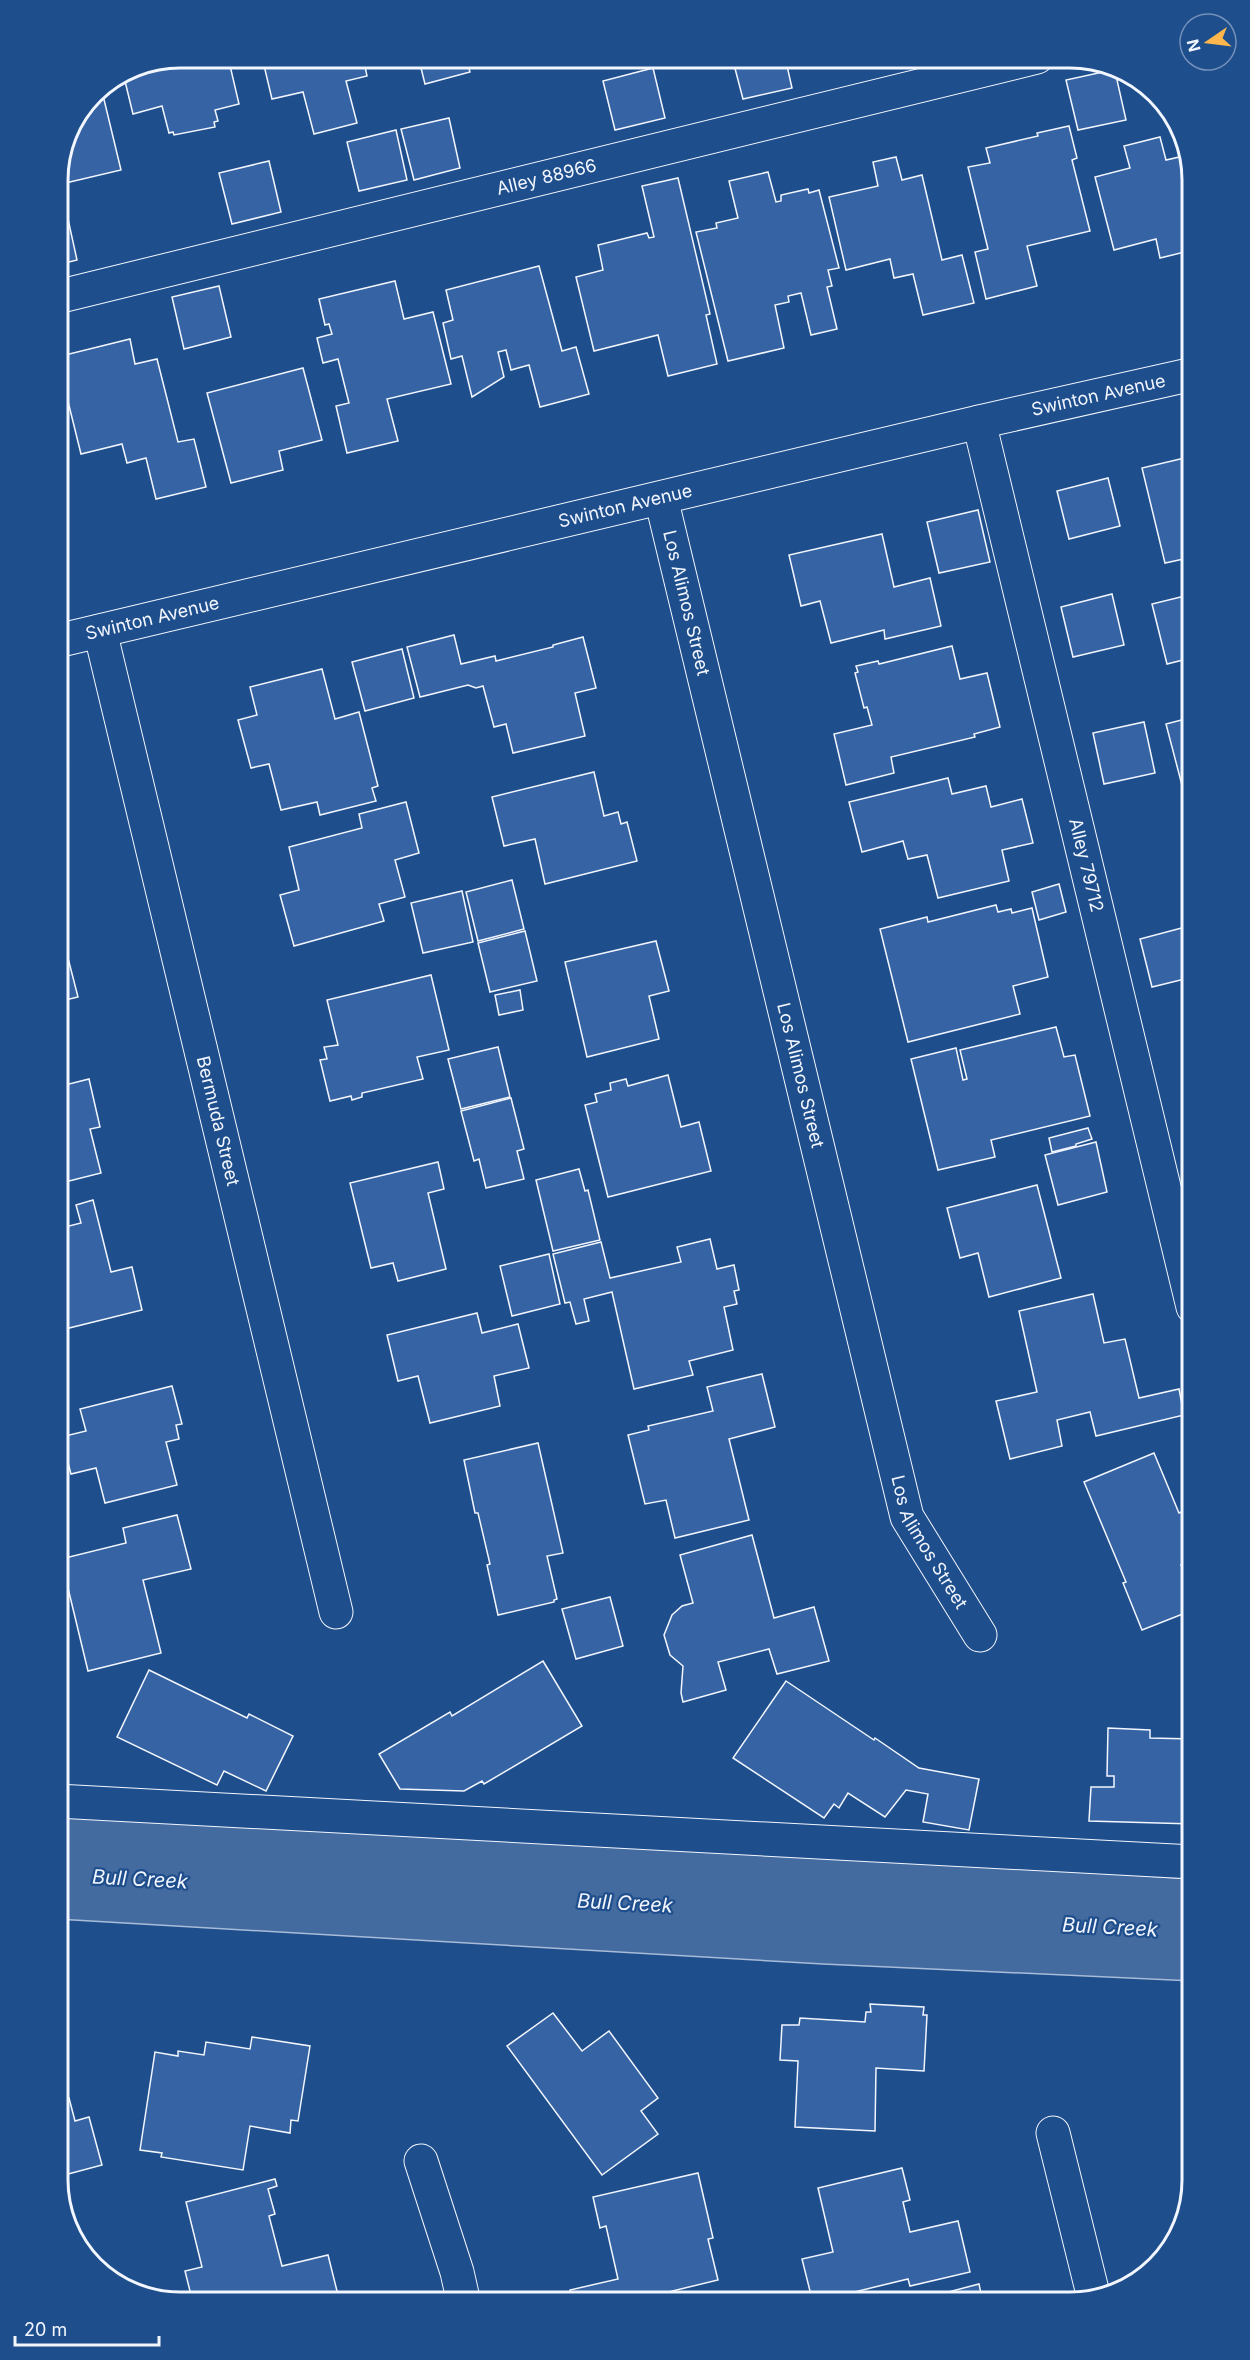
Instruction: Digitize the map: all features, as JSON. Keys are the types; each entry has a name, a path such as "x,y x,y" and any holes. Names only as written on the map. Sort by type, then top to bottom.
{"street":[{"name":"Alley 88966","path":"68,294 992,68"},
{"name":"Swinton Avenue","path":"68,638 979,422 1182,376"},
{"name":"Alley 79712","path":"979,422 1182,1262"},
{"name":"Los Alimos Street","path":"661,498 908,1517 980,1635"},
{"name":"Bermuda Street","path":"100,631 336,1612"},
{"path":"68,1802 1182,1861"},
{"path":"1053,2133 1092,2290"},
{"path":"421,2162 462,2292"}],"water":[{"name":"Bull Creek","path":"68,1815 782,1853 1182,1878 1182,1980 823,1964 68,1920"}],"building":[{"path":"164,68 231,68 239,104 215,110 218,121 214,122 215,127 174,135 173,132 169,133 162,106 133,114 125,81"},
{"path":"265,68 365,68 367,76 346,81 357,123 314,134 303,92 272,99"},
{"path":"421,68 469,68 470,72 425,84"},
{"path":"653,68 665,118 615,130 603,81"},
{"path":"735,68 787,68 792,88 743,99"},
{"path":"1103,72 1116,77 1126,120 1078,130 1066,80"},
{"path":"103,97 121,170 68,182 71,150 76,136 86,117"},
{"path":"449,118 460,168 414,180 401,129"},
{"path":"1069,126 1077,158 1072,160 1090,231 1027,246 1037,286 986,299 975,252 988,249 968,167 990,163 986,148"},
{"path":"396,130 407,180 359,191 347,142"},
{"path":"1160,137 1166,160 1180,157 1182,253 1160,258 1156,239 1114,250 1095,177 1130,168 1124,146"},
{"path":"896,157 902,180 922,175 942,260 962,255 974,303 923,315 913,274 894,278 890,259 846,270 829,197 878,186 873,162"},
{"path":"269,161 281,212 232,224 219,173"},
{"path":"768,172 776,202 781,201 781,195 808,189 809,193 819,190 839,268 828,270 832,286 827,287 837,329 811,335 801,293 788,296 789,302 775,305 784,348 728,361 696,232 717,228 716,223 738,218 729,181"},
{"path":"678,178 710,314 706,315 717,364 668,376 658,335 594,351 576,277 603,270 598,245 647,233 649,238 654,237 642,186"},
{"path":"68,219 77,260 68,262"},
{"path":"539,266 562,351 576,347 589,394 540,407 529,365 511,370 506,350 498,352 504,377 472,397 462,356 451,359 443,323 453,320 446,290"},
{"path":"395,281 404,319 433,312 451,384 387,399 398,441 347,453 336,406 349,403 338,359 323,363 317,338 332,334 329,324 325,325 319,299"},
{"path":"219,286 231,337 184,349 172,297"},
{"path":"130,339 135,364 157,359 178,442 194,439 206,487 156,499 146,458 127,463 122,444 81,454 68,401 68,354"},
{"path":"303,368 322,440 279,451 283,470 231,483 207,393"},
{"path":"1182,459 1182,559 1165,563 1142,468"},
{"path":"1108,478 1120,526 1069,539 1057,491"},
{"path":"978,510 990,562 939,573 927,522"},
{"path":"882,534 894,587 930,578 941,626 885,639 884,630 831,643 820,601 801,606 789,555"},
{"path":"1112,594 1124,645 1073,657 1061,607"},
{"path":"1182,597 1182,660 1167,664 1152,604"},
{"path":"454,635 461,664 495,656 496,661 583,637 596,688 575,693 585,736 513,753 506,724 494,727 483,686 476,688 468,685 420,697 407,647"},
{"path":"952,646 960,679 987,673 1000,727 974,734 975,737 891,757 894,773 846,785 834,734 872,725 867,707 864,708 855,673 858,672 856,666 878,661 879,664"},
{"path":"402,649 414,698 365,711 352,662"},
{"path":"322,669 335,719 359,712 378,786 372,788 376,801 320,815 317,802 281,810 269,764 251,768 238,720 257,715 250,687"},
{"path":"1182,720 1182,785 1166,724"},
{"path":"1144,722 1155,773 1104,784 1093,733"},
{"path":"594,772 604,816 618,812 621,824 627,822 637,861 545,884 535,839 504,846 492,797"},
{"path":"948,778 952,794 986,786 991,807 1022,799 1033,843 1002,850 1009,881 938,898 927,855 908,859 903,841 862,852 849,802"},
{"path":"406,802 419,853 395,860 405,897 379,904 384,921 294,946 280,895 299,890 289,847 362,828 359,814"},
{"path":"512,880 524,929 478,941 466,892"},
{"path":"1059,884 1066,912 1039,920 1032,892"},
{"path":"462,891 473,942 423,953 411,903"},
{"path":"996,905 998,912 1011,909 1012,913 1032,908 1048,977 1013,986 1020,1014 908,1042 880,929 927,917 928,922"},
{"path":"1182,928 1182,980 1152,987 1140,939"},
{"path":"525,931 537,981 490,992 478,943"},
{"path":"656,941 669,991 649,996 659,1039 587,1057 565,962"},
{"path":"68,958 78,997 68,999"},
{"path":"431,975 449,1050 417,1057 423,1079 362,1093 362,1097 352,1100 351,1096 330,1101 320,1060 327,1059 324,1047 338,1045 327,1000"},
{"path":"520,990 523,1010 499,1015 495,995"},
{"path":"1056,1027 1064,1057 1075,1055 1090,1116 991,1140 995,1157 938,1170 911,1059 956,1048 963,1080 967,1079 960,1050"},
{"path":"498,1047 510,1097 461,1109 448,1059"},
{"path":"668,1075 681,1127 699,1122 711,1171 608,1197 585,1105 597,1102 595,1094 611,1090 610,1083 626,1079 628,1086"},
{"path":"89,1079 100,1127 90,1129 101,1173 68,1181 68,1084"},
{"path":"511,1098 524,1149 517,1151 524,1179 486,1188 479,1159 474,1161 461,1111"},
{"path":"1088,1128 1092,1139 1052,1152 1049,1138"},
{"path":"1096,1142 1107,1192 1058,1205 1045,1155"},
{"path":"438,1162 444,1189 428,1193 446,1269 398,1281 393,1263 371,1268 350,1183"},
{"path":"579,1169 585,1191 588,1190 600,1240 553,1251 536,1180"},
{"path":"1037,1185 1061,1278 989,1297 978,1253 960,1258 947,1208"},
{"path":"93,1200 111,1272 132,1267 142,1310 68,1328 68,1226 81,1223 76,1205"},
{"path":"710,1239 717,1269 734,1265 739,1290 734,1291 737,1304 724,1307 733,1350 689,1361 693,1375 634,1389 612,1292 584,1299 589,1321 576,1324 570,1302 565,1303 553,1254 601,1242 610,1278 681,1262 677,1247"},
{"path":"549,1254 560,1304 512,1316 500,1266"},
{"path":"1093,1294 1104,1343 1125,1339 1139,1398 1179,1389 1182,1415 1096,1436 1090,1412 1057,1420 1062,1446 1010,1459 996,1401 1037,1392 1019,1311"},
{"path":"477,1313 482,1333 518,1324 529,1368 494,1376 500,1406 430,1423 418,1376 398,1381 387,1335"},
{"path":"762,1374 775,1427 729,1439 749,1520 675,1538 666,1500 645,1504 628,1435 649,1430 648,1426 713,1411 707,1387"},
{"path":"172,1386 182,1424 176,1425 179,1439 166,1442 177,1485 105,1503 96,1468 71,1474 68,1463 68,1435 86,1431 80,1409"},
{"path":"538,1443 563,1553 547,1556 557,1599 554,1602 498,1615 487,1565 490,1564 478,1513 475,1513 464,1460"},
{"path":"1154,1453 1179,1513 1182,1512 1182,1614 1142,1630 1123,1583 1126,1582 1084,1482"},
{"path":"177,1515 191,1569 143,1580 161,1653 88,1671 68,1588 68,1557 126,1543 123,1528"},
{"path":"752,1535 774,1618 814,1607 829,1661 777,1674 769,1649 718,1662 726,1690 683,1702 681,1693 683,1666 670,1655 664,1635 672,1615 682,1606 693,1603 680,1555"},
{"path":"610,1597 623,1646 576,1659 562,1609"},
{"path":"543,1661 582,1726 484,1784 482,1781 464,1791 400,1789 379,1754 450,1712 452,1716"},
{"path":"149,1670 247,1718 249,1714 293,1736 266,1791 224,1771 217,1785 117,1737"},
{"path":"786,1681 919,1768 979,1779 969,1830 923,1822 928,1794 906,1790 885,1817 848,1793 839,1808 834,1804 824,1818 733,1758"},
{"path":"1108,1728 1150,1730 1150,1738 1182,1739 1182,1824 1089,1821 1091,1787 1114,1787 1114,1776 1107,1776"},
{"path":"870,2004 924,2007 923,2015 927,2015 924,2071 876,2068 875,2131 795,2127 798,2061 780,2060 782,2025 799,2025 800,2018 865,2022 866,2012 871,2012"},
{"path":"553,2013 582,2051 609,2031 658,2098 641,2111 658,2134 602,2175 507,2046"},
{"path":"252,2037 310,2046 298,2121 291,2120 290,2133 250,2126 243,2170 161,2157 162,2153 140,2150 155,2052 178,2056 178,2051 204,2055 206,2042 250,2049"},
{"path":"68,2098 75,2121 89,2117 102,2165 68,2174"},
{"path":"902,2168 910,2200 903,2202 910,2232 958,2221 970,2272 910,2286 908,2279 854,2292 810,2292 802,2259 833,2252 818,2188"},
{"path":"698,2173 713,2238 708,2239 718,2280 668,2292 570,2292 570,2290 618,2279 606,2226 600,2228 593,2197"},
{"path":"275,2179 277,2186 268,2189 275,2214 269,2216 282,2266 328,2255 337,2292 190,2292 185,2271 202,2267 186,2202"},
{"path":"979,2284 981,2292 948,2292"}]}
